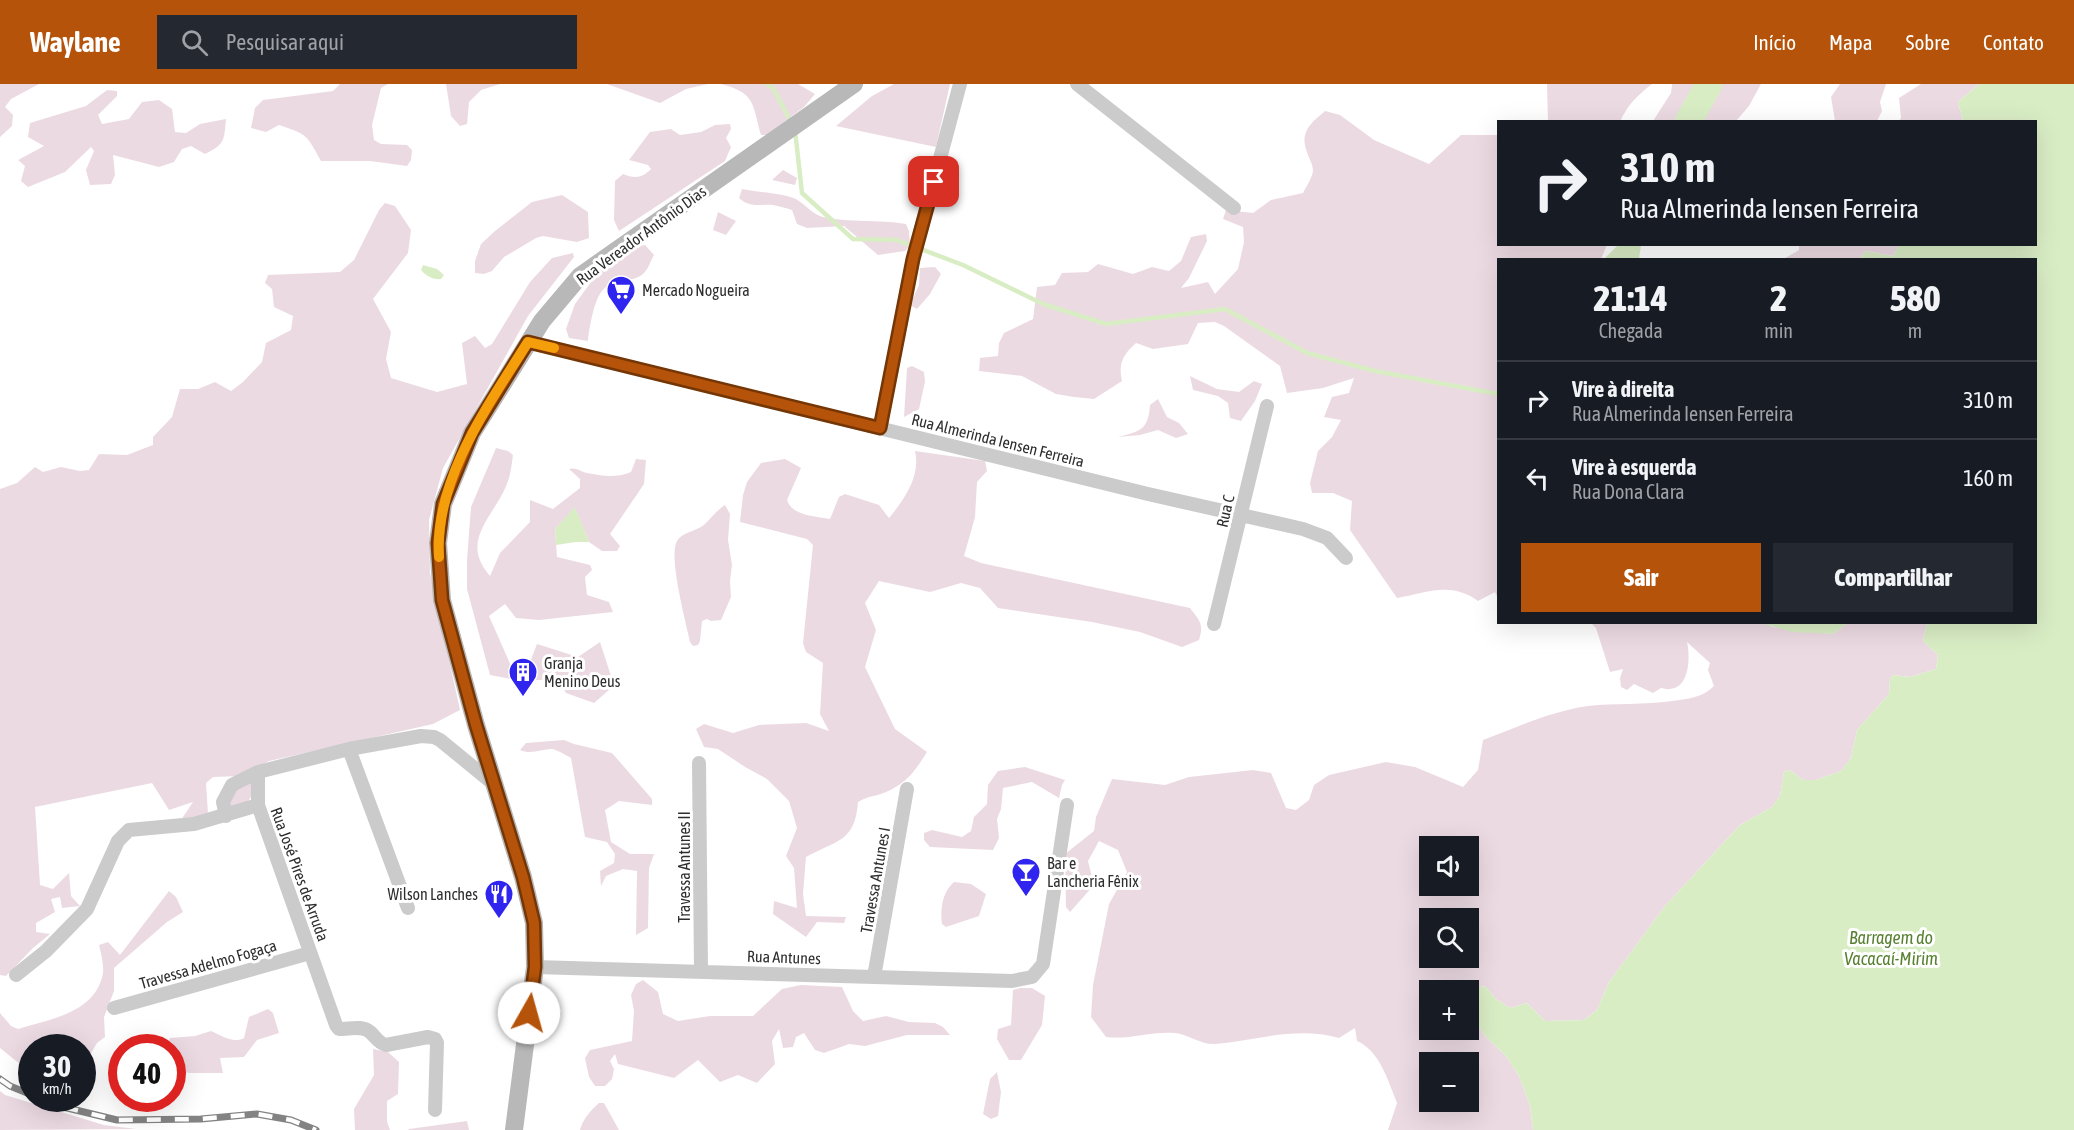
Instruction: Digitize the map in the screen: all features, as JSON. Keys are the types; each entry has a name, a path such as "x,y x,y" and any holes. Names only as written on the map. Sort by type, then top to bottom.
{"street":[{"name":"Rua Vereador Antônio Dias","path":"514,1130 535,967 534,923 523,877 476,725 442,600 438,543 443,504 472,433 542,321 580,276 854,84"},
{"path":"880,428 913,259 960,84"},
{"path":"1077,84 1234,208"},
{"name":"Rua Almerinda Iensen Ferreira","path":"528,342 1240,516 1303,529 1327,538 1346,558"},
{"name":"Rua C","path":"1214,624 1267,406"},
{"path":"226,816 223,802 232,785 258,772 349,748 421,736 434,737 495,785"},
{"path":"349,748 408,908"},
{"name":"Travessa Antunes II","path":"699,763 701,971"},
{"name":"Rua José Pires de Arruda","path":"258,772 258,805 336,1025 339,1029 361,1028 369,1031 381,1044 386,1045 428,1037 435,1039 437,1043 435,1110"},
{"name":"Travessa Antunes I","path":"874,977 908,789"},
{"path":"16,975 46,951 87,909 118,841 129,830 194,824 258,805"},
{"name":"Rua Antunes","path":"535,967 1012,981 1032,977 1043,963 1067,805"},
{"name":"Travessa Adelmo Fogaça","path":"114,1008 310,953"}],"shaded area":[{"path":"0,84 39,84 11,99 5,107 13,115 12,126 0,137"},
{"path":"340,84 388,84 381,88 372,125 374,140 381,144 407,145 412,150 411,160 407,166 370,161 321,161 309,140 296,131 279,125 266,132 251,128 255,108 263,100 333,91"},
{"path":"446,84 500,84 481,90 469,102 467,124 460,126 451,116"},
{"path":"607,84 708,84 686,89 660,103"},
{"path":"721,84 798,84 815,94 804,107 767,135 761,135 751,101 741,91"},
{"path":"894,84 950,84 936,147 836,126 872,96"},
{"path":"1547,84 1652,84 1633,101 1621,120 1548,120"},
{"path":"1672,84 1699,84 1675,120 1654,120 1671,93"},
{"path":"1722,84 1761,84 1749,106 1737,120 1703,120"},
{"path":"1840,84 1886,84 1880,102 1882,111 1878,120 1835,120 1831,97"},
{"path":"1921,84 1979,84 1958,102 1963,120 1900,120 1899,98"},
{"path":"107,90 117,91 117,96 98,115 102,124 129,119 142,102 159,100 172,109 175,132 186,133 200,124 226,119 222,141 205,154 191,146 182,149 174,162 159,167 113,155 115,175 111,184 90,185 86,170 94,151 91,147 65,172 28,187 21,181 25,166 18,160 44,146 28,137 30,123 86,106"},
{"path":"1325,111 1340,115 1374,140 1429,164 1461,135 1497,135 1497,246 1607,246 1601,258 1497,258 1497,596 1495,592 1478,601 1458,591 1438,590 1397,598 1350,530 1352,501 1333,493 1312,493 1310,483 1318,451 1332,437 1341,420 1324,417 1332,397 1349,393 1354,378 1323,388 1287,393 1280,366 1215,322 1198,323 1188,344 1153,349 1136,343 1123,360 1122,381 1094,399 1056,394 1022,376 979,371 980,358 998,356 999,343 1004,333 1033,319 1037,287 1055,285 1062,273 1088,272 1098,264 1133,274 1152,267 1169,271 1181,261 1191,237 1206,234 1207,241 1189,278 1181,288 1208,282 1215,294 1238,269 1244,242 1243,227 1223,219 1226,210 1253,213 1271,200 1303,193 1313,171 1304,139 1311,124"},
{"path":"730,124 731,129 726,138 731,147 725,161 619,231 614,220 615,181 623,174 638,177 651,169 648,165 629,160 650,132 671,129 680,135 701,132 715,125"},
{"path":"783,170 797,178 795,185 772,180"},
{"path":"742,189 791,197 823,217 906,224 910,246 905,251 878,255 844,226 807,228 797,224 792,210 743,201 739,198"},
{"path":"562,195 588,212 589,238 577,242 543,236 536,238 504,257 492,271 484,274 475,273 475,261 481,244 495,231 532,202"},
{"path":"385,203 395,206 411,230 408,253 373,299 391,332 386,359 391,378 437,392 467,384 462,343 475,336 485,348 492,344 530,282 552,258 573,253 574,257 528,316 443,468 429,520 430,573 460,710 433,724 269,761 240,776 213,777 206,783 208,814 179,823 193,802 169,810 152,783 35,807 40,885 53,889 69,873 71,896 80,906 62,908 60,897 51,899 55,912 36,923 36,932 50,934 6,976 0,975 0,489 17,483 35,467 43,472 61,467 80,471 89,470 99,454 127,455 153,445 153,437 172,417 180,389 198,389 215,382 231,391 262,362 266,343 291,330 293,316 274,307 272,289 265,283 268,275 340,272 354,260 379,210"},
{"path":"718,212 736,221 726,235 713,230"},
{"path":"645,245 654,255 645,272 641,276 612,284 602,291 594,308 588,341 569,338 566,329 575,304 599,271 635,247"},
{"path":"1799,246 1898,246 1893,256 1866,251 1860,258 1785,258 1799,250"},
{"path":"935,267 941,274 930,294 917,309 910,305 919,285 920,268"},
{"path":"912,366 924,372 925,382 919,409 904,417 907,368"},
{"path":"1190,376 1217,389 1239,392 1254,381 1262,384 1255,401 1241,421 1230,418 1228,403 1218,396 1193,390"},
{"path":"1158,399 1167,417 1179,423 1188,434 1176,438 1158,430 1140,435 1118,437 1142,428 1147,420 1150,405"},
{"path":"496,448 513,455 510,475 504,491 479,538 478,550 481,562 490,576 500,553 530,522 530,500 553,509 580,488 580,479 569,469 598,475 621,475 631,472 636,459 646,460 644,484 610,534 620,546 617,551 602,551 589,542 575,508 555,529 557,557 590,565 592,570 585,577 587,595 609,602 613,612 539,620 516,618 505,604 489,616 512,668 527,670 537,644 578,657 600,642 611,676 616,684 594,703 566,693 557,679 522,681 490,675 467,589 467,560 471,507"},
{"path":"915,451 985,461 987,471 977,482 975,517 964,556 981,563 1190,608 1200,623 1199,640 1182,647 1140,632 1092,622 998,608 980,588 961,583 930,592 879,581 865,603 876,630 865,667 895,729 927,752 914,771 900,785 858,802 853,825 842,838 806,857 803,894 806,916 846,917 844,923 817,922 806,937 773,914 774,901 797,908 794,868 786,856 797,828 789,801 767,779 718,749 704,747 696,729 704,724 733,733 759,725 806,723 829,731 820,714 823,663 806,652 803,643 813,545 807,539 740,522 743,495 747,482 761,463 785,459 801,468 787,500 799,512 830,519 839,497 845,494 879,505 889,518 910,487 916,469"},
{"path":"725,505 730,514 728,540 732,565 731,597 721,620 702,621 700,641 698,645 693,646 690,642 676,575 675,549 679,538 702,526"},
{"path":"1592,624 1766,624 1773,627 1833,634 1847,624 1927,624 1923,641 1938,655 1936,669 1910,677 1893,675 1890,679 1889,694 1857,730 1851,758 1841,771 1816,780 1803,780 1790,770 1784,772 1780,796 1772,807 1740,825 1665,906 1609,982 1597,1010 1584,1020 1545,1021 1527,1003 1510,1008 1496,999 1485,986 1479,987 1479,980 1419,980 1419,1040 1479,1040 1479,1026 1484,1035 1506,1056 1519,1076 1530,1106 1533,1130 1388,1130 1397,1103 1377,1059 1372,1052 1357,1041 1355,1028 1339,1038 1308,1033 1215,1044 1175,1033 1106,1037 1091,1017 1093,985 1109,904 1127,872 1118,850 1099,841 1088,861 1094,885 1070,912 1066,907 1065,854 1094,831 1096,817 1112,779 1165,785 1189,777 1253,770 1271,773 1286,808 1296,810 1309,800 1314,785 1329,775 1386,762 1415,767 1463,787 1478,770 1483,740 1535,720 1575,708 1683,700 1699,695 1714,686 1708,670 1710,663 1687,642 1688,667 1683,682 1677,687 1661,688 1653,693 1634,684 1627,690 1621,687 1620,678 1623,669 1610,672 1596,628"},
{"path":"564,740 612,753 652,799 652,805 619,801 605,810 611,842 630,854 654,854 649,868 648,928 636,935 637,871 623,869 606,876 601,886 600,871 614,863 615,854 607,842 585,837 571,758 552,749 532,752 520,750 526,743"},
{"path":"1025,767 1065,780 1059,798 1032,782 1003,788 1001,809 997,819 999,838 993,850 930,847 924,840 924,833 932,830 962,837 971,831 974,817 987,804 988,785 998,771"},
{"path":"251,781 252,792 249,800 234,810 228,805 233,789"},
{"path":"954,882 971,884 986,894 979,916 946,927 942,924 941,913 947,891"},
{"path":"169,891 176,897 183,912 167,922 114,968 114,991 104,1017 105,1037 96,1045 96,1034 18,1034 18,1063 0,1048 0,1013 11,1026 18,1029 70,1012 81,1006 99,986 103,963 99,945 108,942 120,955"},
{"path":"643,980 658,992 663,1014 678,1021 710,1016 753,1016 782,989 801,985 842,987 853,1011 863,1021 886,1016 909,1022 935,1023 943,1027 950,1035 907,1035 865,1046 849,1044 824,1053 815,1050 804,1033 796,1037 793,1047 783,1048 779,1029 772,1041 775,1064 757,1083 738,1075 720,1082 698,1060 674,1078 618,1064 615,1054 610,1061 614,1069 612,1079 605,1086 595,1086 589,1077 585,1058 590,1050 632,1041 634,1011 631,995 636,984"},
{"path":"1032,988 1045,996 1042,1025 1021,1060 1009,1060 997,1039 998,1029 1011,1025 1013,990"},
{"path":"268,1009 273,1013 279,1033 257,1040 244,1057 220,1058 223,1073 186,1072 186,1037 211,1031 227,1038 240,1040 244,1038 249,1017"},
{"path":"373,1049 388,1052 399,1062 398,1094 387,1101 387,1122 390,1130 355,1130 354,1109 374,1075"},
{"path":"997,1072 1001,1092 998,1116 991,1119 983,1114 990,1079"},
{"path":"0,1091 18,1099 18,1112 61,1112 104,1125 136,1129 0,1130"},
{"path":"599,1103 604,1103 619,1130 580,1130 587,1115"},
{"path":"467,1121 469,1130 408,1130 409,1129"}],"water":[{"name":"Barragem do Vacacaí-Mirim","path":"1979,84 2074,84 2074,1130 1533,1130 1530,1106 1519,1076 1506,1056 1484,1035 1479,1026 1479,987 1485,986 1496,999 1510,1008 1527,1003 1545,1021 1584,1020 1597,1010 1609,982 1665,906 1740,825 1772,807 1780,796 1784,772 1790,770 1803,780 1816,780 1841,771 1851,758 1857,730 1889,694 1890,679 1893,675 1910,677 1936,669 1938,655 1923,641 1927,624 2037,624 2037,258 1860,258 1866,251 1893,256 1898,246 2037,246 2037,120 1963,120 1958,102"},
{"path":"1617,246 1641,246 1639,258 1605,258"},
{"path":"423,265 437,269 444,275 441,279 430,277 421,270"},
{"path":"575,507 589,542 556,545 555,529"},
{"path":"1764,624 1847,624 1833,634 1792,632"}],"waterway":[{"path":"767,84 773,88 791,122"},
{"path":"1689,120 1709,84"},
{"path":"795,130 802,193 853,239 897,240 963,265 1043,304 1106,324 1225,309 1307,353 1375,371 1497,394"}],"railway":[{"path":"0,1079 18,1089"},
{"path":"84,1112 117,1120 201,1119 257,1114 291,1120 316,1130"}],"slow traffic":[{"path":"439,557 438,543 443,504 472,433 528,342 554,348"}],"place":[{"name":"Mercado Nogueira","path":"621,316"},
{"name":"Granja Menino Deus","path":"523,698"},
{"name":"Bar e Lancheria Fênix","path":"1026,898"},
{"name":"Wilson Lanches","path":"499,920"}],"route":[{"path":"529,1013 535,967 534,923 523,877 476,725 442,600 438,543 443,504 472,433 528,342 880,428 913,259 934,182"}]}
